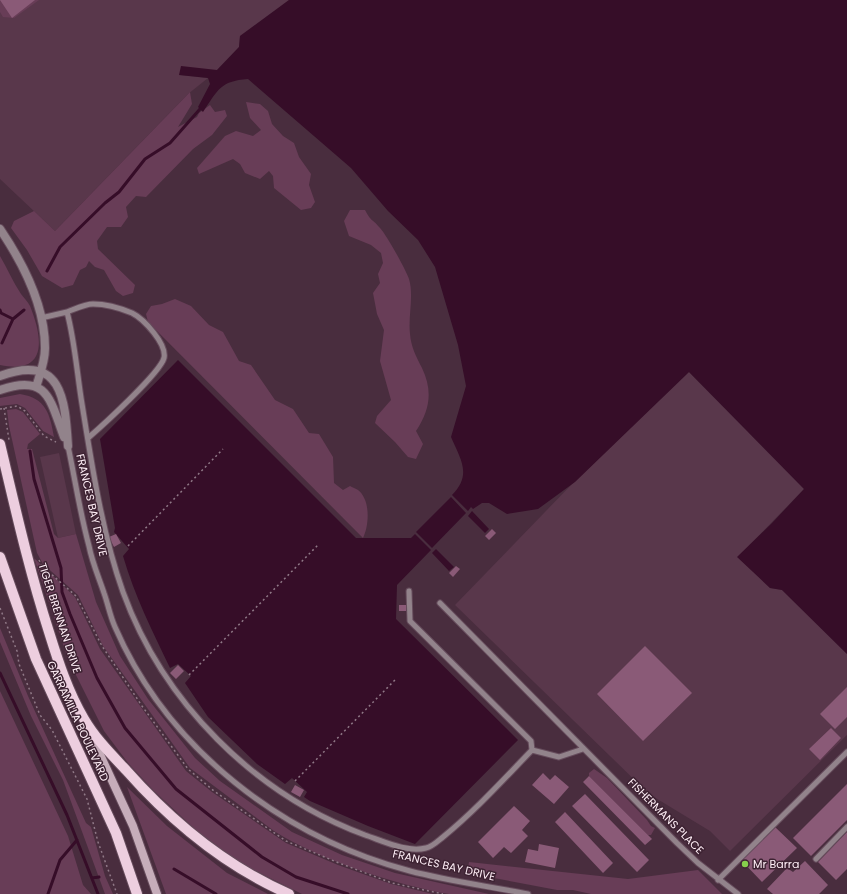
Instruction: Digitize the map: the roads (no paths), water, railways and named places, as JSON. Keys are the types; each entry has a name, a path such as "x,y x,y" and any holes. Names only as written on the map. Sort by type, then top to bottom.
{"main road":[{"name":"TIGER BRENNAN DRIVE","path":"0,444 40,603 59,664 84,718 99,740 162,810 238,868 289,894"},
{"name":"GARRAMILLA BOULEVARD","path":"0,557 36,659 116,833 137,894"}],"street":[{"path":"0,229 26,276 41,318 45,348 36,387 21,384 0,390"},
{"path":"0,376 22,370 40,372"},
{"name":"FRANCES BAY DRIVE","path":"40,372 53,380 61,392 65,410 68,446"},
{"name":"FRANCES BAY DRIVE","path":"36,387 44,393 52,403 68,446"},
{"name":"GARRAMILLA BOULEVARD","path":"84,718 133,826 156,894"}],"lane":[{"path":"41,318 92,304 114,307 134,314 160,339 164,349 164,359 156,370 116,413 88,438"},
{"path":"67,312 103,519 123,591 153,657 212,735 241,763 282,794 301,806 357,832 416,851 429,848 459,824 532,750"},
{"name":"FRANCES BAY DRIVE","path":"68,446 89,547 114,625 132,661 155,698 176,725 226,776 289,822 316,836 362,856 410,871 528,894"},
{"path":"409,591 410,621 531,741 532,750"},
{"name":"FISHERMANS PLACE","path":"440,603 677,843 718,880 738,894"},
{"path":"532,750 559,757 583,749"},
{"path":"718,880 847,752"},
{"path":"816,859 847,827"}],"waterway":[{"path":"47,271 60,247 105,203 119,192 145,159 170,143 200,109"},
{"path":"0,310 1,313 13,319"},
{"path":"2,343 13,319 24,310"},
{"path":"30,451 34,479 61,568 62,592 97,678 125,728 176,789 262,857 296,877 348,894"},
{"path":"0,673 67,815 98,894"},
{"path":"48,894 60,860 77,840"},
{"path":"174,869 216,894"},
{"path":"92,878 99,877"}],"place":[{"name":"Mr Barra","path":"745,864"}]}
